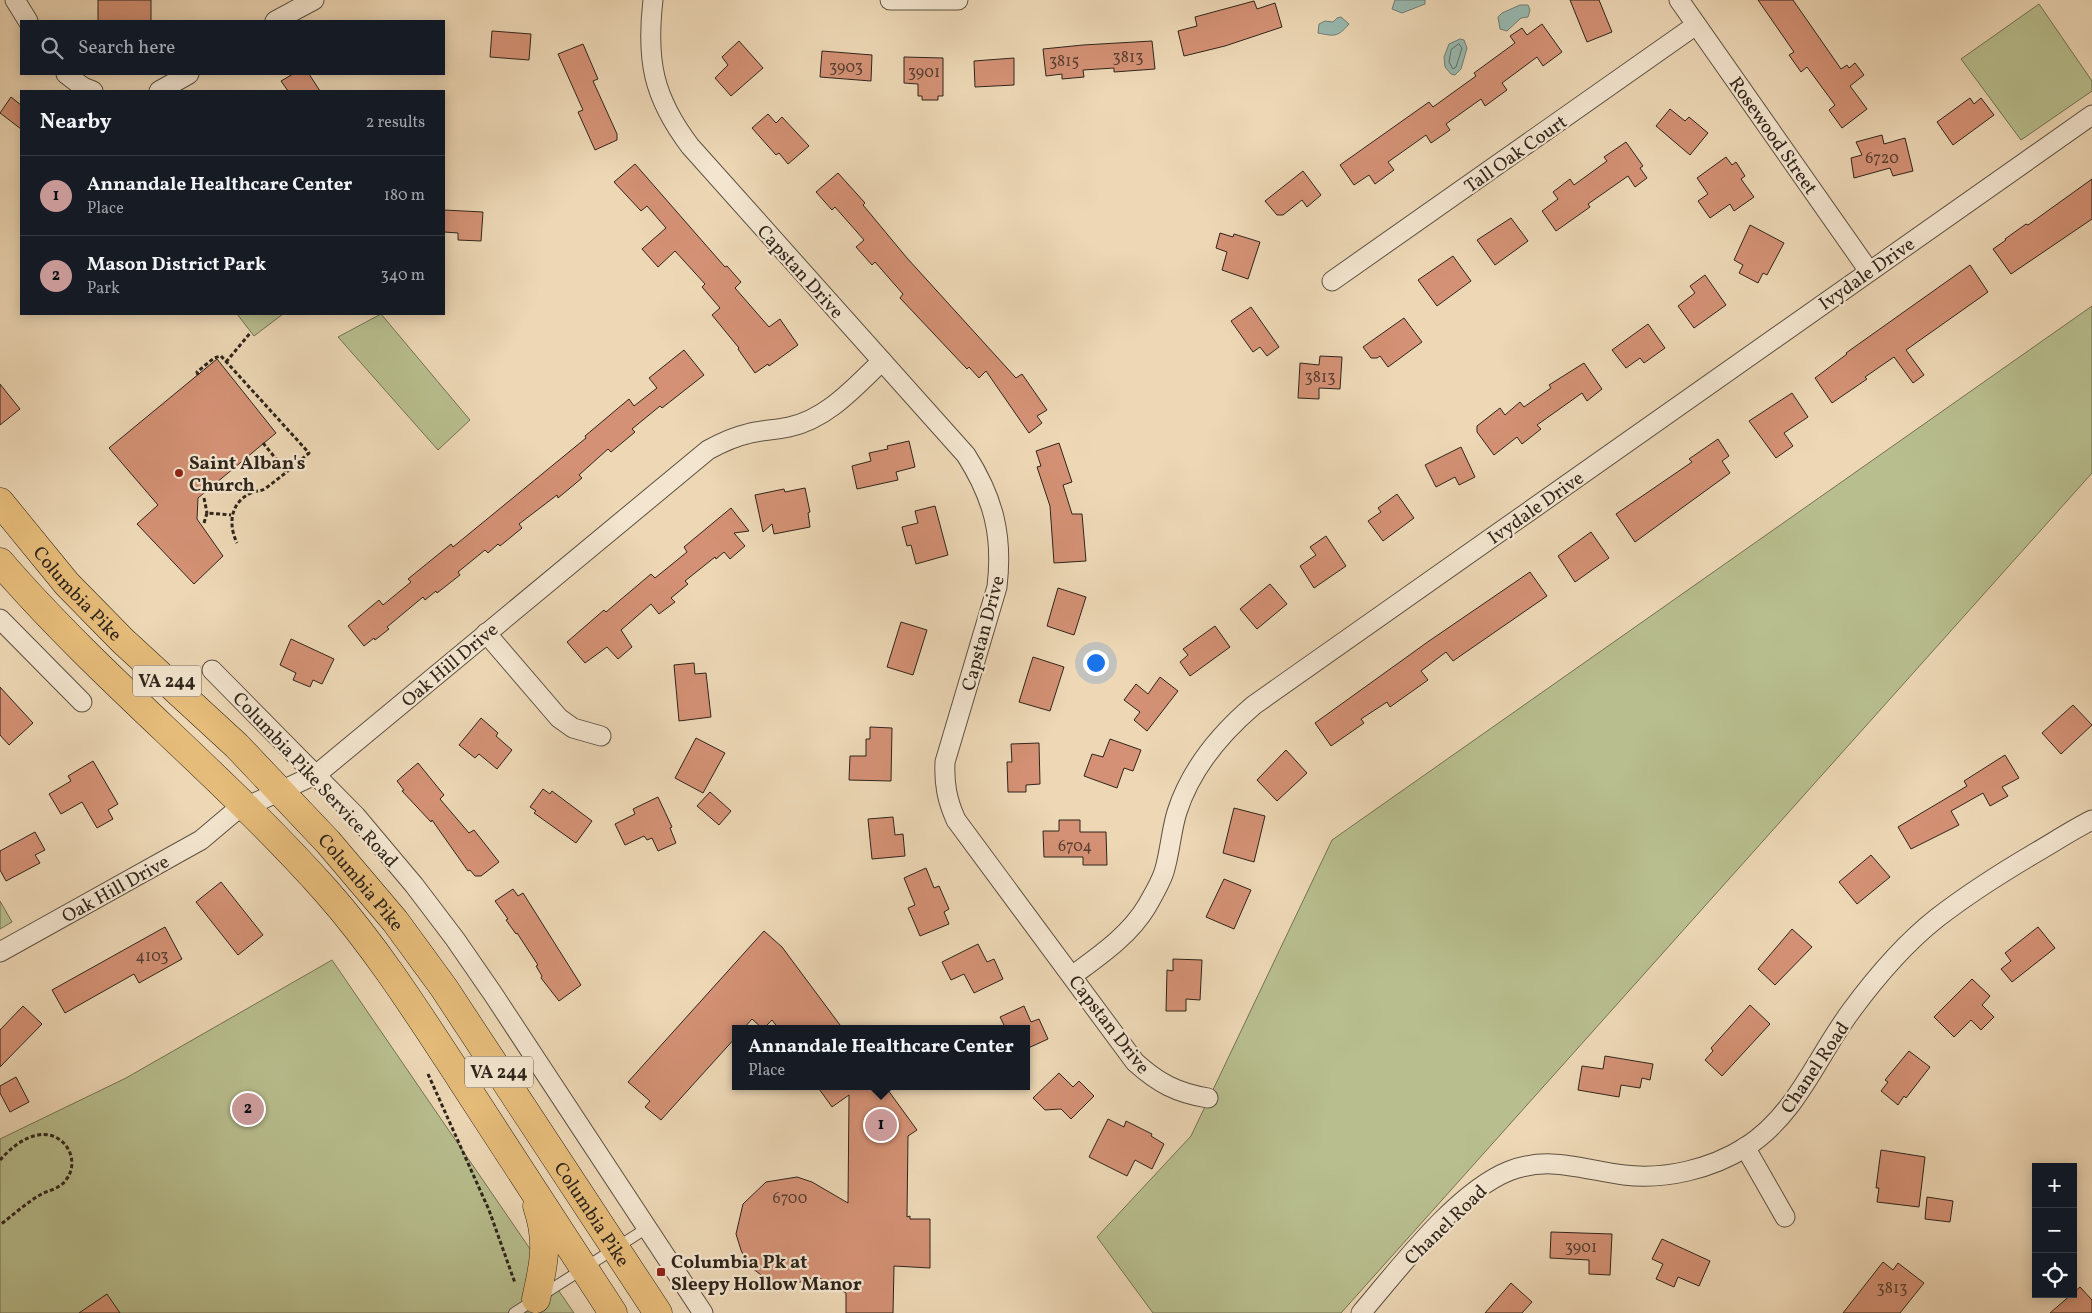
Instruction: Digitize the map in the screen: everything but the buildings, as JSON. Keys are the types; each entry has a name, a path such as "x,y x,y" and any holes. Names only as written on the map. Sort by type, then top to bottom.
{"main road":[{"name":"Columbia Pike","path":"1,506 67,584 124,641 231,740 328,842 395,921 444,988 658,1313"},
{"name":"Columbia Pike","path":"0,562 75,644 246,806 328,894 380,959 614,1313"},
{"path":"522,1301 545,1252 543,1226 529,1184"}],"street":[{"path":"15,0 27,20"},
{"path":"277,20 314,0"},
{"name":"Capstan Drive","path":"653,0 650,26 650,54 655,81 663,105 675,127 966,455 980,478 993,507 999,535 1000,561 997,587 945,762 944,782 948,801 956,820 1135,1062 1152,1078 1173,1089 1208,1098"},
{"path":"890,0 958,0"},
{"name":"Rosewood Street","path":"1679,0 1870,271"},
{"name":"Tall Oak Court","path":"1332,281 1696,25"},
{"path":"67,75 83,87 90,90"},
{"path":"160,90 187,75"},
{"name":"Ivydale Drive","path":"1072,976 1107,950 1127,932 1146,908 1164,870 1178,811 1190,782 1206,754 1227,729 1250,709 2092,115"},
{"name":"Oak Hill Drive","path":"0,952 201,840 233,813 317,774 708,450 728,439 748,433 790,427 811,419 839,401 882,361"},
{"path":"0,619 82,702"},
{"path":"486,633 559,718 573,728 601,736"},
{"name":"Columbia Pike Service Road","path":"212,670 317,774 410,879 455,939 703,1313"},
{"name":"Chanel Road","path":"1360,1313 1430,1234 1470,1194 1486,1182 1509,1171 1550,1162 1625,1175 1655,1176 1685,1172 1716,1162 1745,1147 1773,1126 1790,1106 1850,1013 1877,978 1906,946 1937,918 1986,883 2092,820"},
{"path":"1745,1147 1785,1217"}],"lane":[{"path":"522,1301 584,1269 647,1228"}],"path":[{"path":"226,362 251,332"},
{"path":"198,375 197,372 214,358 221,356 309,453 264,490 251,493 238,503 231,515 231,531 237,543"},
{"path":"263,443 286,472"},
{"path":"204,498 207,513 204,523"},
{"path":"207,513 231,515"},
{"path":"426,1069 489,1210 522,1301"},
{"path":"0,1160 12,1146 37,1135 52,1135 65,1144 70,1151 73,1163 66,1180 54,1190 41,1194 0,1225"}],"green space":[{"path":"2039,4 2092,81 2092,91 2021,140 1961,59"},
{"path":"2092,306 2092,473 1341,1313 1153,1313 1097,1237 1191,1136 1332,840"},
{"path":"238,315 282,315 254,336"},
{"path":"382,315 470,420 438,450 338,337"},
{"path":"0,901 12,922 0,929"},
{"path":"332,960 574,1313 0,1313 0,1139 126,1078"}],"water":[{"path":"1395,0 1425,0 1425,4 1402,13 1392,9"},
{"path":"1520,5 1528,5 1530,10 1528,17 1521,18 1507,31 1500,29 1498,17 1502,13"},
{"path":"1341,17 1349,24 1341,32 1335,35 1318,33 1319,24 1325,21 1333,22"},
{"path":"1460,39 1464,40 1467,48 1461,69 1455,75 1451,74 1445,67 1444,57 1449,44"}],"place":[{"name":"Saint Alban's Church","path":"179,473"},
{"name":"Mason District Park","path":"248,1109"},
{"name":"Annandale Healthcare Center","path":"881,1125"},
{"name":"Columbia Pk at Sleepy Hollow Manor","path":"661,1272"}]}
